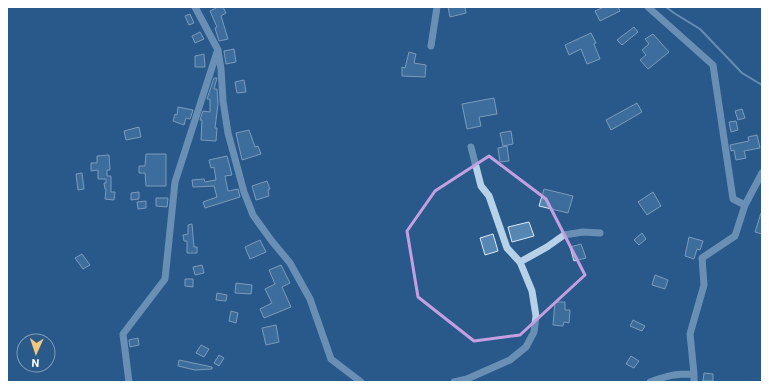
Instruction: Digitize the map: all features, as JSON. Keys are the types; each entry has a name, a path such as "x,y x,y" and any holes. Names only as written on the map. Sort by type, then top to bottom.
{"street":[{"path":"195,7 218,50 228,133 244,192 253,215 290,263 310,299 331,359 360,382"},
{"path":"431,46 437,7"},
{"path":"648,7 713,65 733,200 745,205"},
{"path":"129,382 123,334 165,279 175,182 218,50"},
{"path":"454,382 467,379 510,360 526,347 534,332 536,316 532,291 520,262 507,248 489,196 481,186 471,147"},
{"path":"694,382 690,334 704,285 702,258 735,236 745,205 762,173"},
{"path":"520,262 547,247 564,235 583,232 600,233"},
{"path":"650,382 670,374 694,374"}],"highlighted area":[{"path":"489,156 546,199 585,275 520,335 474,341 418,297 407,231 435,191"}],"building":[{"path":"218,7 223,7 226,13 221,16 228,39 219,41 215,28 217,27 210,11"},
{"path":"448,7 465,7 466,13 450,17"},
{"path":"604,7 618,7 620,11 600,21 595,11"},
{"path":"190,14 194,23 189,25 185,16"},
{"path":"634,27 638,32 622,45 617,40"},
{"path":"200,32 204,39 195,43 192,36"},
{"path":"591,33 596,43 594,44 600,59 587,64 581,49 569,55 565,45"},
{"path":"653,34 669,52 648,69 640,60 646,55 642,50 649,44 645,39"},
{"path":"234,49 236,62 226,64 224,51"},
{"path":"409,52 416,54 414,63 426,65 425,77 402,76 402,67 405,68"},
{"path":"204,54 205,67 195,67 195,56"},
{"path":"214,78 217,78 214,89 217,89 218,104 215,128 217,128 216,141 201,140 202,120 200,120 203,111 210,112 210,99 207,99"},
{"path":"244,80 246,92 237,93 235,82"},
{"path":"494,98 497,114 479,117 481,126 467,129 462,104"},
{"path":"637,103 642,112 611,130 606,120"},
{"path":"178,107 193,110 190,119 186,118 184,125 173,121 175,114 177,115"},
{"path":"742,109 745,118 738,120 735,111"},
{"path":"736,121 738,130 731,132 729,122"},
{"path":"139,127 141,137 126,140 124,131"},
{"path":"249,130 255,147 258,146 261,154 242,160 236,133"},
{"path":"511,131 513,144 503,146 500,133"},
{"path":"757,135 760,148 744,151 746,158 736,160 734,150 731,151 730,145 749,141 748,137"},
{"path":"507,146 509,161 500,162 498,148"},
{"path":"146,154 166,154 166,186 146,186 145,173 139,173 139,166 145,166"},
{"path":"109,155 110,170 107,170 107,176 111,176 111,192 115,192 114,200 105,199 106,189 104,183 106,183 106,179 98,179 98,170 91,171 91,163 97,163 97,156"},
{"path":"227,156 232,175 225,176 228,191 238,189 240,197 205,208 203,202 217,197 214,186 193,187 192,180 204,179 205,182 216,180 214,167 211,168 209,160"},
{"path":"82,173 84,189 78,190 76,174"},
{"path":"267,181 270,189 268,190 269,196 256,200 252,186"},
{"path":"544,189 573,196 568,213 539,206"},
{"path":"139,192 139,199 131,200 131,193"},
{"path":"653,192 661,206 647,215 638,202"},
{"path":"156,198 168,198 167,207 156,206"},
{"path":"146,201 146,208 138,209 137,202"},
{"path":"762,213 762,234 755,232"},
{"path":"529,222 534,236 512,242 508,227"},
{"path":"192,224 194,247 197,247 197,253 187,253 187,241 184,241 183,235 188,234 188,225"},
{"path":"642,233 646,239 639,245 634,240"},
{"path":"493,234 498,251 485,255 480,238"},
{"path":"689,237 703,241 700,250 697,249 694,259 685,256"},
{"path":"260,240 266,252 250,259 245,247"},
{"path":"581,244 586,258 574,261 570,247"},
{"path":"82,254 90,265 83,269 75,258"},
{"path":"202,265 204,273 195,275 193,267"},
{"path":"281,265 290,283 282,287 291,307 264,318 260,309 272,303 265,289 275,284 269,270"},
{"path":"655,275 668,280 665,289 652,285"},
{"path":"185,279 193,279 193,287 185,286"},
{"path":"236,283 252,285 251,294 235,293"},
{"path":"217,293 227,295 226,301 216,300"},
{"path":"555,302 565,302 565,310 570,310 569,323 564,322 563,326 553,325"},
{"path":"231,311 238,313 236,323 229,321"},
{"path":"633,320 645,326 642,331 630,326"},
{"path":"276,325 279,342 266,345 262,328"},
{"path":"138,338 139,345 130,347 129,340"},
{"path":"201,345 209,349 204,357 196,353"},
{"path":"219,355 224,358 219,366 214,363"},
{"path":"631,356 639,361 634,368 626,364"},
{"path":"179,360 212,367 212,369 195,370 178,366"},
{"path":"704,373 713,374 713,381 703,381"}],"waterway":[{"path":"666,7 700,29 742,73 762,85"}]}
